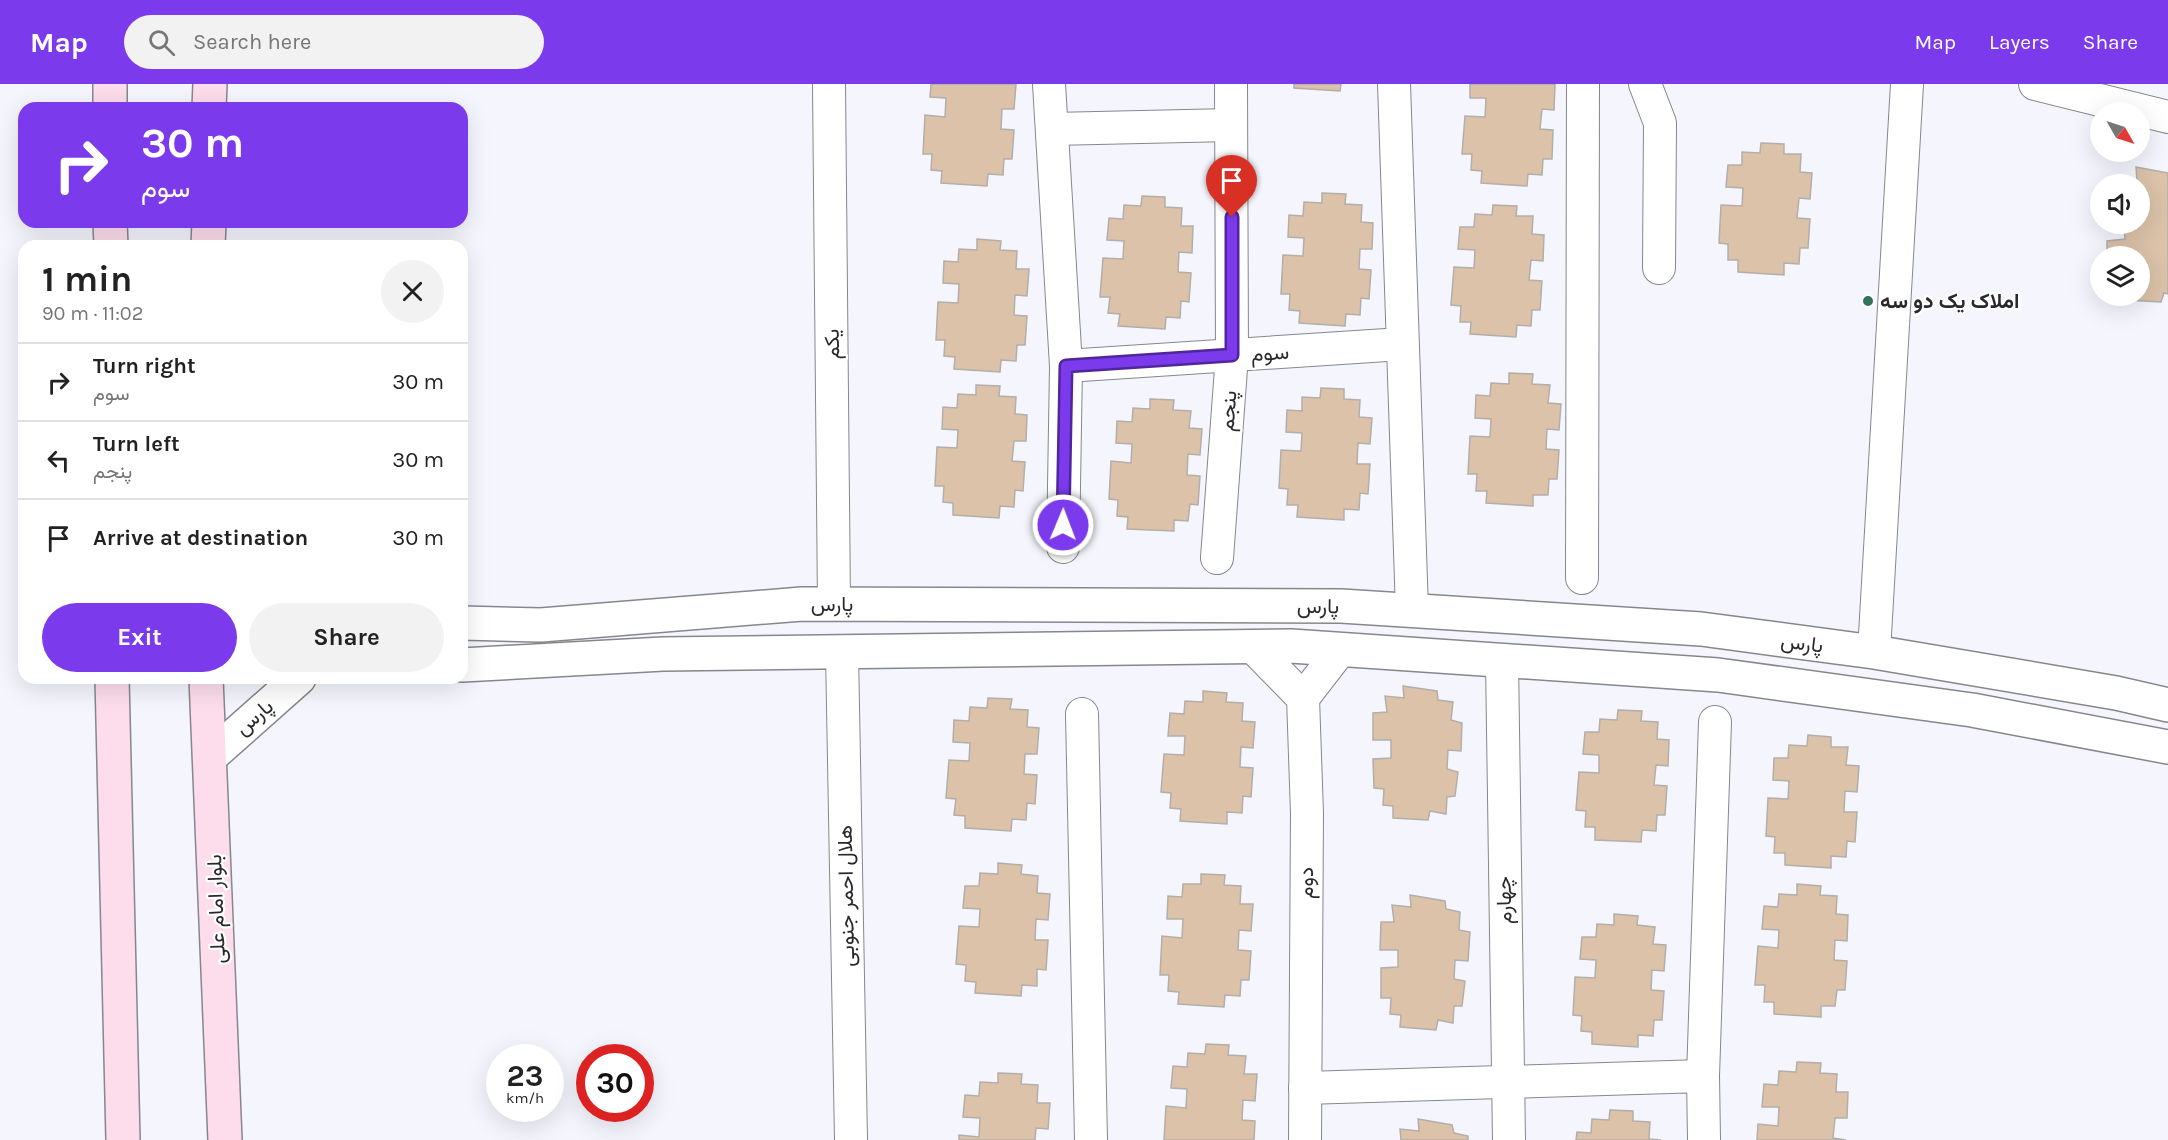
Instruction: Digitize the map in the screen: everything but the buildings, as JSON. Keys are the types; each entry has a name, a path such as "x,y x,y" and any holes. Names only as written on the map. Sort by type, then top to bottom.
{"main road":[{"path":"110,84 110,102"},
{"path":"210,84 210,102"},
{"path":"112,684 123,1140"},
{"name":"بلوار امام علی","path":"206,684 225,1140"}],"street":[{"name":"یکم","path":"829,84 834,604"},
{"path":"1049,84 1066,366 1063,547"},
{"name":"پنجم","path":"1217,558 1232,355 1231,84"},
{"path":"1394,84 1412,610"},
{"path":"1582,578 1583,84"},
{"path":"1646,84 1660,123 1659,267"},
{"path":"1870,696 1906,84"},
{"path":"2036,84 2168,117"},
{"path":"1052,129 1231,125"},
{"name":"سوم","path":"1066,366 1402,344"},
{"name":"پارس","path":"468,623 542,625 802,604 1341,606 1701,629 1874,652 2116,693 2168,705"},
{"name":"پارس","path":"468,665 663,654 1252,646 1341,649 1718,675 1972,710 2168,747"},
{"path":"1252,646 1303,698 1341,649"},
{"name":"هلال احمر جنوبی","path":"842,652 851,1140"},
{"name":"چهارم","path":"1502,660 1509,1140"},
{"name":"پارس","path":"210,757 292,684"},
{"name":"دوم","path":"1303,698 1307,813 1305,1140"},
{"path":"1082,714 1092,1140"},
{"path":"1704,1140 1703,1076 1715,722"},
{"path":"1305,1089 1703,1076"}],"place":[{"name":"املاک یک دو سه","path":"1868,301"}],"route":[{"path":"1063,525 1066,366 1232,355 1232,217"}]}
